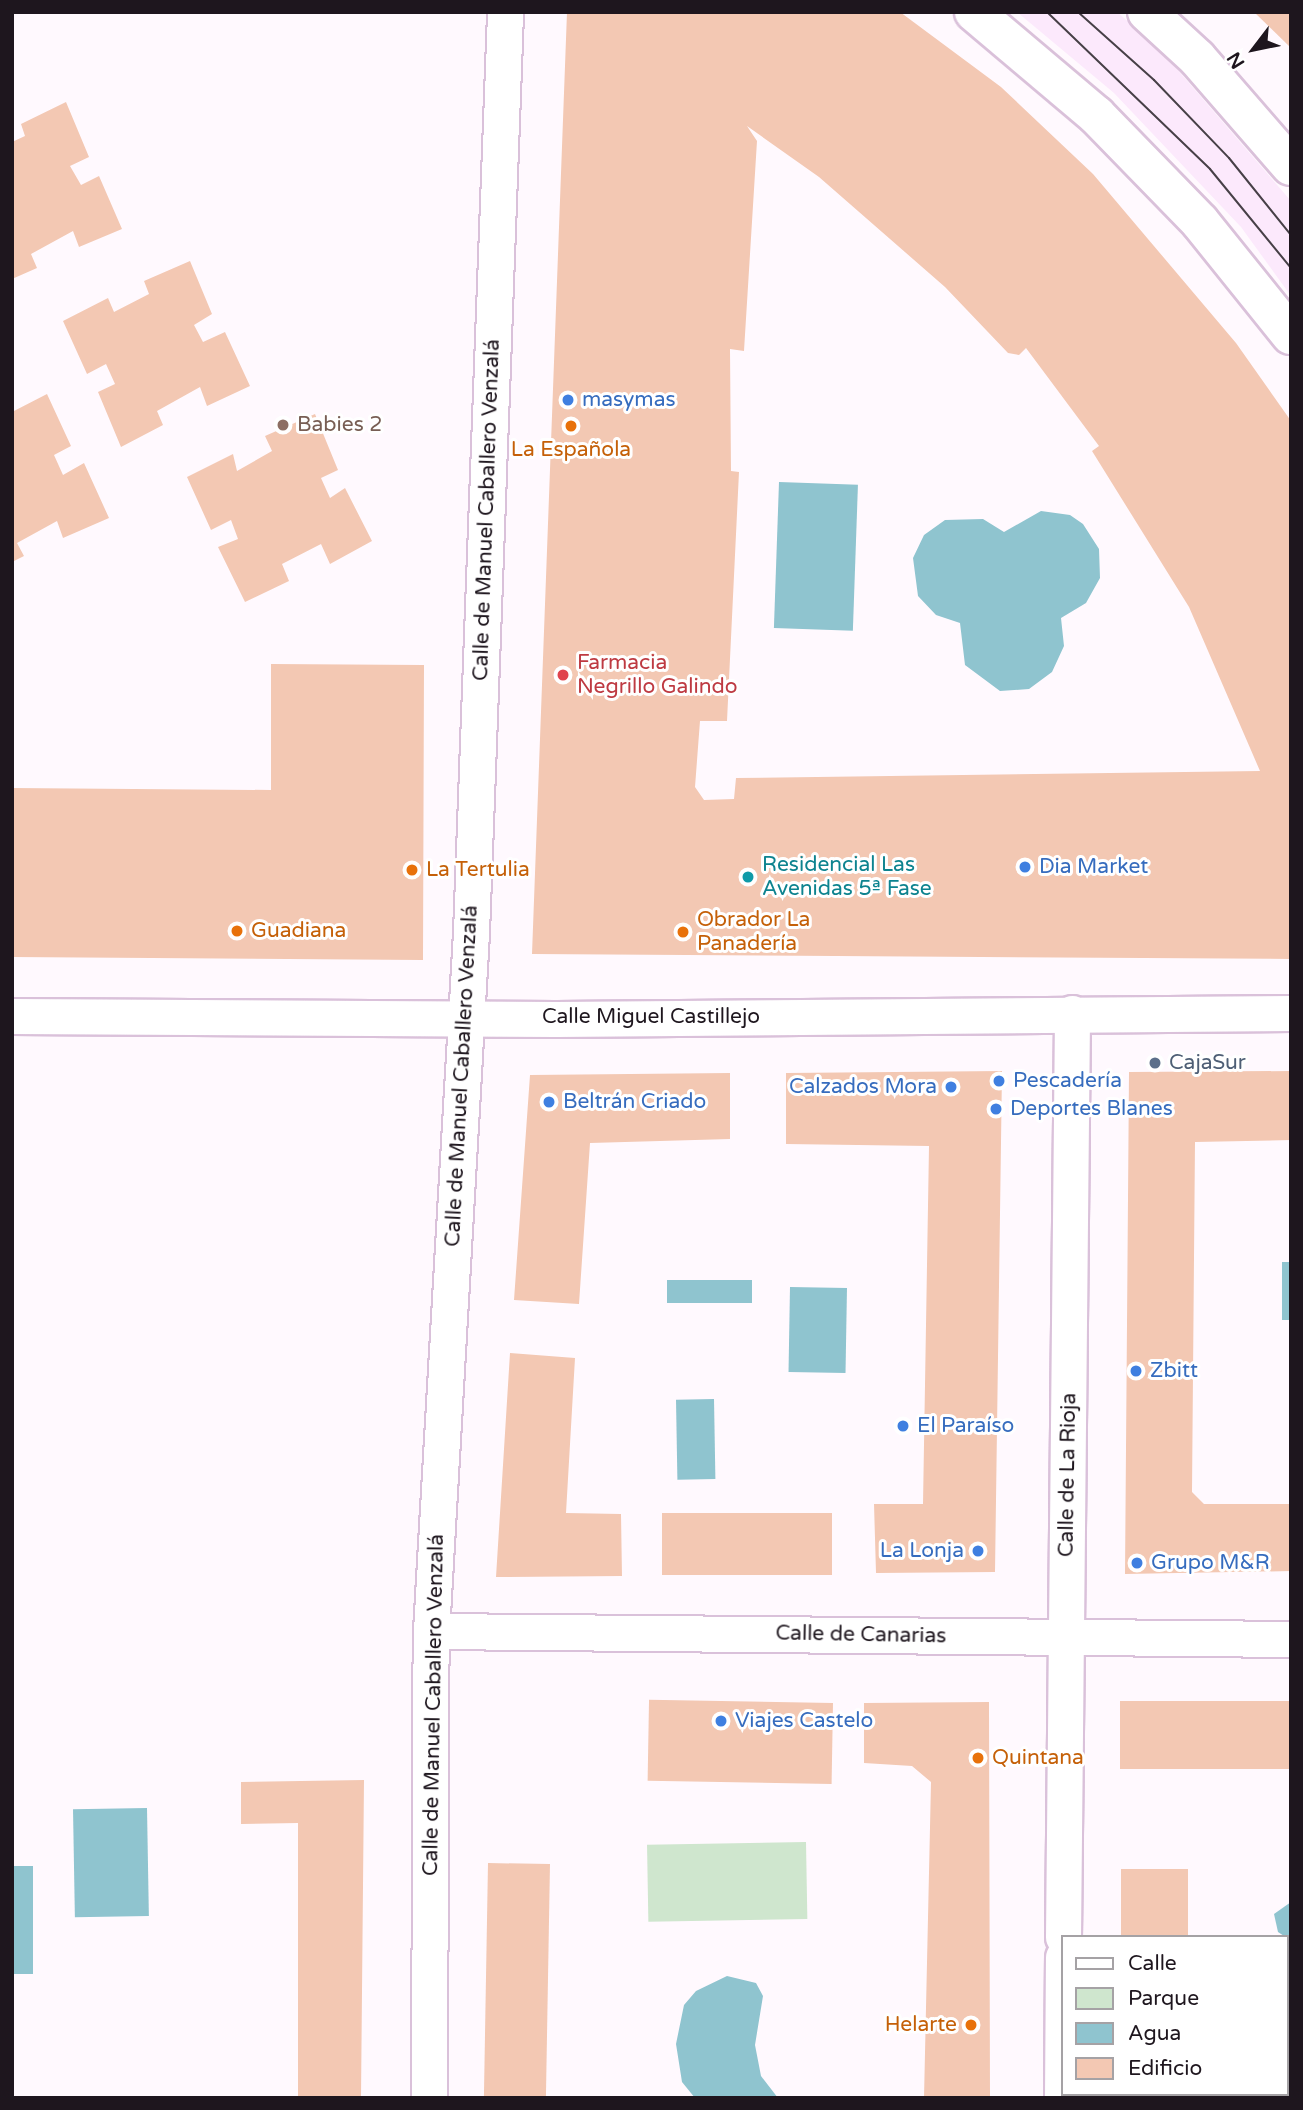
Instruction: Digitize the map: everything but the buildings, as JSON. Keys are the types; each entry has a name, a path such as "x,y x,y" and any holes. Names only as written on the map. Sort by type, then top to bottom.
{"highway":[{"path":"974,12 1096,115 1200,222 1291,335"},
{"path":"1147,12 1197,58 1291,166"}],"street":[{"name":"Calle de Manuel Caballero Venzalá","path":"429,2098 431,1631 466,1017 505,12"},
{"name":"Calle de La Rioja","path":"1063,1935 1072,1013"},
{"name":"Calle Miguel Castillejo","path":"12,1016 1291,1013"},
{"name":"Calle de Canarias","path":"431,1631 1291,1639"}],"shaded area":[{"path":"1017,12 1117,12 1158,47 1291,201 1291,296 1241,227 1114,93"}],"green space":[{"path":"806,1842 807,1919 648,1922 647,1845"}],"water":[{"path":"779,482 858,485 853,631 774,628"},
{"path":"1041,511 1070,515 1083,524 1099,549 1100,578 1086,603 1061,618 1064,646 1052,672 1029,689 1000,691 965,665 960,623 936,615 918,596 913,558 924,535 945,520 983,519 1004,532"},
{"path":"1282,1262 1291,1262 1291,1320 1282,1320"},
{"path":"667,1280 752,1280 752,1303 667,1303"},
{"path":"790,1287 847,1288 846,1373 789,1372"},
{"path":"714,1399 715,1479 677,1480 676,1400"},
{"path":"147,1808 149,1916 75,1917 73,1809"},
{"path":"12,1866 33,1866 33,1974 12,1974"},
{"path":"1291,1902 1291,1938 1278,1932 1274,1914"},
{"path":"727,1976 756,1983 763,1996 755,2045 761,2076 778,2098 695,2098 682,2082 676,2044 684,2005 696,1991"}],"tram line":[{"path":"1047,12 1210,169 1291,268"},
{"path":"1078,12 1154,80 1229,158 1291,235"}],"place":[{"name":"masymas","path":"568,400"},
{"name":"Babies 2","path":"283,425"},
{"name":"La Española","path":"571,426"},
{"name":"Farmacia Negrillo Galindo","path":"563,675"},
{"name":"Dia Market","path":"1025,867"},
{"name":"La Tertulia","path":"412,870"},
{"name":"Residencial Las Avenidas 5ª Fase","path":"748,877"},
{"name":"Guadiana","path":"237,931"},
{"name":"Obrador La Panadería","path":"683,932"},
{"name":"CajaSur","path":"1155,1063"},
{"name":"Pescadería","path":"999,1081"},
{"name":"Calzados Mora","path":"951,1087"},
{"name":"Beltrán Criado","path":"549,1102"},
{"name":"Deportes Blanes","path":"996,1109"},
{"name":"Zbitt","path":"1136,1371"},
{"name":"El Paraíso","path":"903,1426"},
{"name":"La Lonja","path":"978,1551"},
{"name":"Grupo M&R","path":"1137,1563"},
{"name":"Viajes Castelo","path":"721,1721"},
{"name":"Quintana","path":"978,1758"},
{"name":"Helarte","path":"971,2025"}]}
